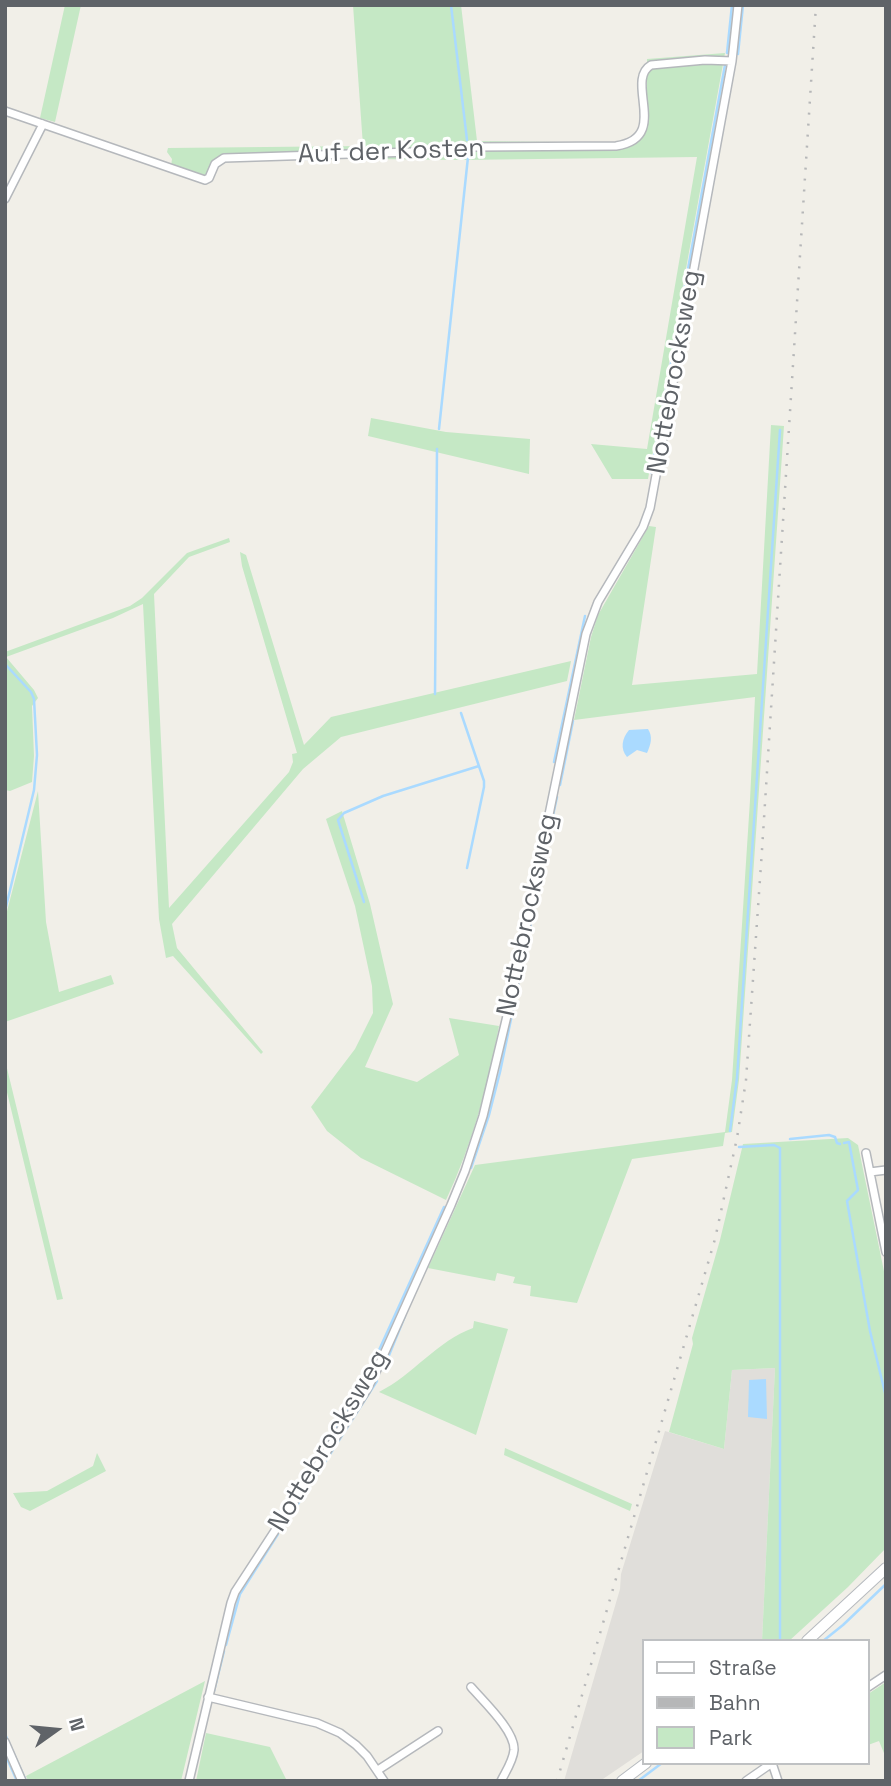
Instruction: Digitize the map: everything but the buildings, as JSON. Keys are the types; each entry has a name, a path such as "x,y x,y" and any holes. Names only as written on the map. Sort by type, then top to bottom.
{"main road":[{"path":"809,1639 886,1568"},
{"path":"622,1781 643,1765"}],"street":[{"name":"Nottebrocksweg","path":"189,1781 235,1592 370,1382 446,1216 465,1171 479,1127 512,995 586,634 598,602 643,527 650,508 732,61 738,5"},
{"name":"Auf der Kosten","path":"5,111 205,180 209,178 215,164 224,158 443,151 474,147 626,145 636,140 642,132 643,80 647,68 651,65 705,60 732,61"},
{"path":"5,199 43,124"},
{"path":"866,1153 886,1252"},
{"path":"870,1172 886,1170"},
{"path":"870,1686 886,1675"},
{"path":"471,1687 501,1722 513,1741 512,1756 501,1781"},
{"path":"208,1697 317,1723 356,1745 384,1781"},
{"path":"378,1770 438,1731"},
{"path":"5,1742 22,1781"},
{"path":"746,1781 769,1765"}],"shaded area":[{"path":"775,1368 762,1639 642,1639 642,1752 600,1781 564,1781 620,1589 621,1574 665,1431 724,1449 732,1370"}],"green space":[{"path":"65,5 81,5 55,122 40,118"},
{"path":"353,5 461,5 477,141 557,142 558,149 587,150 631,146 641,139 647,123 647,59 725,53 648,479 612,479 591,444 647,449 697,157 373,159 372,152 223,157 207,175 202,176 171,166 172,159 167,152 168,148 363,146"},
{"path":"371,418 446,432 530,439 529,474 368,436"},
{"path":"771,425 784,426 739,1080 732,1132 725,1133 723,1146 632,1159 577,1303 530,1296 531,1286 513,1283 515,1277 497,1273 495,1281 428,1268 475,1165 725,1132 732,1080 755,697 574,720 598,615 649,526 656,527 632,685 757,674"},
{"path":"229,538 230,542 189,557 154,594 169,908 289,772 293,762 292,754 297,753 240,552 246,555 304,745 331,717 571,661 567,681 341,737 303,769 172,924 177,948 263,1052 261,1054 173,956 166,958 159,919 143,604 113,618 6,657 38,698 32,706 32,782 10,791 5,790 5,652 130,606 142,598 187,553"},
{"path":"38,791 46,922 59,992 111,975 114,984 5,1022 5,919"},
{"path":"342,811 370,904 393,1004 365,1067 417,1082 459,1055 449,1018 499,1026 478,1115 446,1200 361,1158 327,1131 311,1107 355,1049 373,1013 372,986 355,906 326,819"},
{"path":"5,1060 63,1299 57,1300 5,1084"},
{"path":"848,1138 858,1145 886,1281 886,1548 791,1639 762,1639 775,1368 732,1370 724,1449 669,1432 743,1144"},
{"path":"474,1321 508,1329 476,1435 379,1392 403,1377 436,1349 473,1328"},
{"path":"505,1448 632,1504 630,1511 504,1455"},
{"path":"97,1453 106,1471 30,1511 21,1507 13,1493 47,1491 93,1466"},
{"path":"205,1681 181,1781 28,1781 26,1776"},
{"path":"886,1682 886,1758 879,1741 870,1744 870,1693"},
{"path":"206,1733 270,1747 287,1781 196,1781"}],"water":[{"path":"648,729 651,741 647,753 637,750 627,757 623,740 629,730"},
{"path":"766,1379 767,1419 748,1417 749,1380"}],"waterway":[{"path":"451,5 467,140"},
{"path":"727,53 732,5"},
{"path":"738,54 743,5"},
{"path":"651,473 725,65"},
{"path":"439,429 468,157"},
{"path":"730,1131 737,1078 780,430"},
{"path":"435,694 437,449"},
{"path":"554,762 585,616"},
{"path":"5,664 31,692 34,699 37,755 34,790 5,911"},
{"path":"461,713 484,781 467,868"},
{"path":"560,785 573,721"},
{"path":"364,902 338,820 344,813 383,796 479,766"},
{"path":"552,820 557,797"},
{"path":"471,1168 500,1072 550,832"},
{"path":"790,1139 829,1135 835,1137 840,1144"},
{"path":"844,1143 849,1142 858,1190 847,1201 870,1331 886,1397"},
{"path":"739,1147 774,1145 780,1148 780,1639"},
{"path":"277,1517 360,1392 444,1207"},
{"path":"383,1370 405,1316"},
{"path":"287,1521 377,1381"},
{"path":"226,1645 240,1594 278,1534"},
{"path":"826,1639 886,1584"},
{"path":"214,1691 224,1651"},
{"path":"5,1734 26,1781"},
{"path":"5,1754 17,1781"},
{"path":"638,1781 659,1765"}],"railway":[{"path":"557,1781 715,1239 737,1138 746,1080 816,5"}]}
